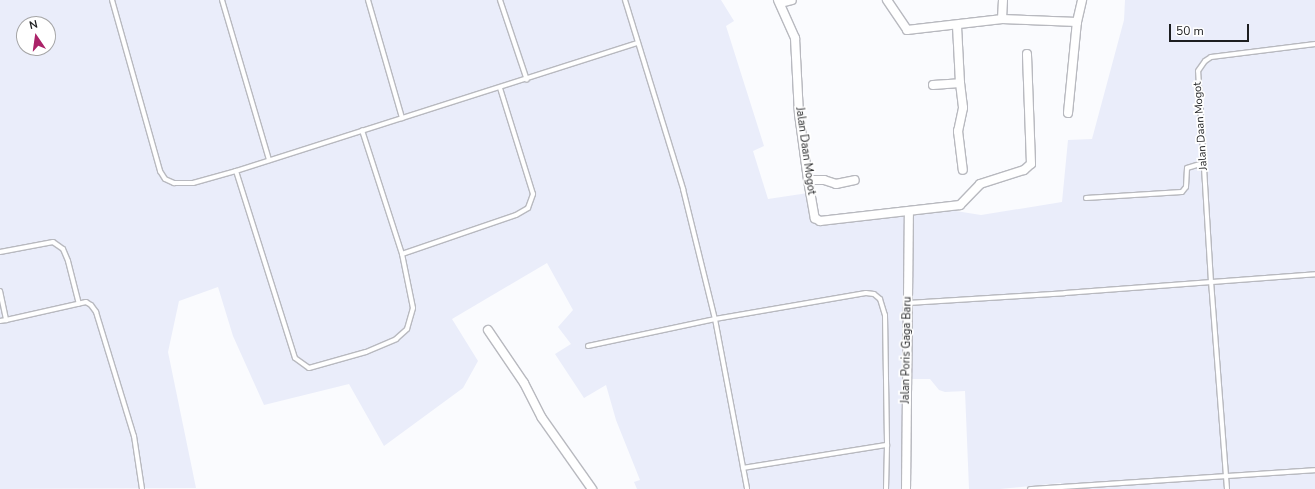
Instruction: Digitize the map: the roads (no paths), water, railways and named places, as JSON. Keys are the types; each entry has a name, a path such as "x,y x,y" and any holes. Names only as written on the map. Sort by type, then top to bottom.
{"street":[{"name":"Jalan Daan Mogot","path":"792,0 779,2 795,38 799,114 808,180 815,218 820,221 960,205 980,184 1024,170 1031,164 1027,54"},
{"path":"1002,19 1003,0"},
{"path":"1068,113 1077,22 1082,0"},
{"path":"889,2 907,30 1002,19 1077,22"},
{"path":"957,25 962,108 958,131 963,170"},
{"path":"933,85 960,82"},
{"path":"808,180 824,180 836,184 855,180"},
{"name":"Jalan Poris Gaga Baru","path":"906,489 907,303 910,236 909,212"},
{"path":"488,330 520,377 542,418 592,489"}],"lane":[{"path":"112,0 160,171 165,179 174,183 193,183 236,172 362,130 527,80 638,43"},
{"path":"222,0 269,160"},
{"path":"368,0 402,118"},
{"path":"500,0 527,80"},
{"path":"625,0 683,189 715,319 747,489"},
{"name":"Jalan Daan Mogot","path":"1226,489 1203,163 1198,76 1200,66 1205,61 1220,55 1315,44"},
{"path":"402,254 516,216 528,208 532,194 500,88"},
{"path":"236,172 295,358 309,368 366,352 396,339 407,329 413,308 402,254 362,130"},
{"path":"1086,198 1182,192 1186,187 1185,172 1187,168 1203,163"},
{"path":"0,252 53,242 63,250 79,304"},
{"path":"907,303 1315,274"},
{"path":"0,291 6,320"},
{"path":"588,346 715,319 866,293 874,294 880,299 885,315 887,445 886,489"},
{"path":"0,321 89,303 96,312 134,436 142,489"},
{"path":"743,468 887,445"},
{"path":"1030,489 1315,470"}]}
